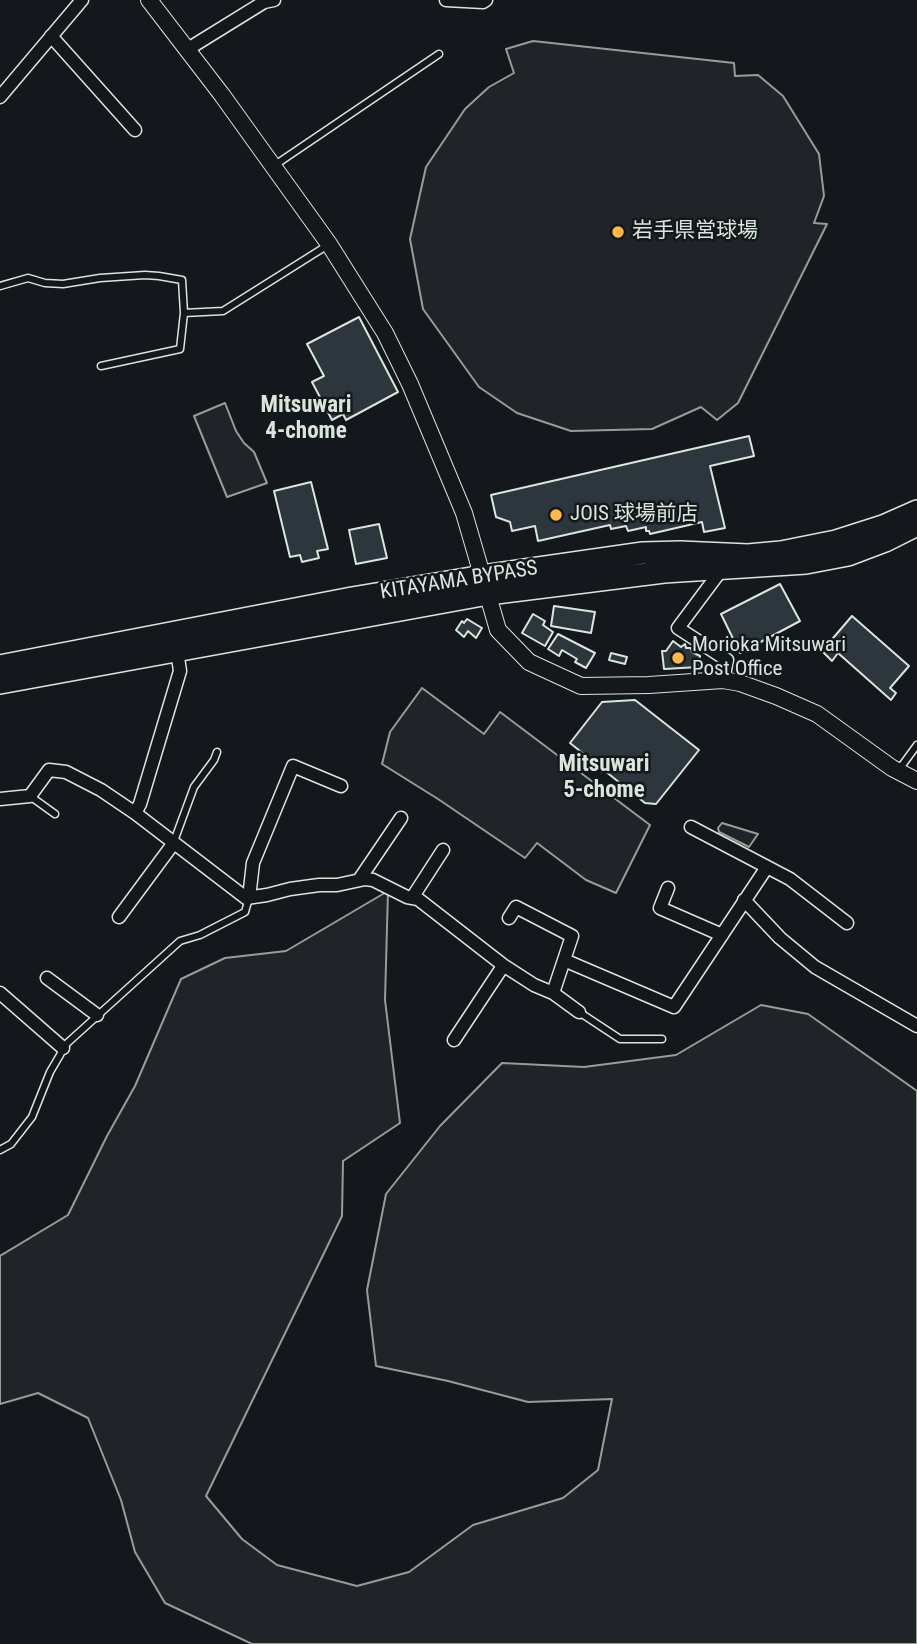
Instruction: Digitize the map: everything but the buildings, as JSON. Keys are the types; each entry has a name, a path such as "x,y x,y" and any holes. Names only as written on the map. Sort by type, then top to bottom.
{"highway":[{"name":"KITAYAMA BYPASS","path":"0,683 177,651 643,553 748,555 781,552 848,537 917,511"},
{"name":"KITAYAMA BYPASS","path":"0,666 352,598 485,585 806,564 848,555 917,525"}],"street":[{"path":"0,97 82,0"},
{"path":"149,0 188,49 329,244 384,333 410,384 464,513 498,630 530,663 581,687 723,680 776,696 817,714 898,771 917,781"},
{"path":"446,0 485,0"},
{"path":"188,49 267,1"},
{"path":"51,36 135,130"},
{"path":"722,569 678,628 727,660 723,680"},
{"path":"135,813 180,671 177,651"},
{"path":"249,898 253,863 293,766 341,786"},
{"path":"0,799 30,796 49,770 66,772 101,790 135,813 246,898 290,889 373,880 418,900 503,966 552,993 579,1012"},
{"path":"359,880 401,818"},
{"path":"691,827 790,879 847,923"},
{"path":"119,917 173,844"},
{"path":"412,898 443,850"},
{"path":"564,960 674,1007 767,867"},
{"path":"668,888 660,908 722,934"},
{"path":"744,901 780,938 815,967 915,1020"},
{"path":"509,918 516,907 572,936 552,993"},
{"path":"454,1040 503,966"},
{"path":"47,978 97,1015"},
{"path":"0,993 63,1048"}],"lane":[{"path":"273,166 439,54"},
{"path":"184,313 223,311 329,244"},
{"path":"0,286 28,278 63,284 145,275 182,280 184,313 180,349 102,366"},
{"path":"898,771 917,745"},
{"path":"173,844 194,787 215,760 217,752"},
{"path":"30,796 55,814"},
{"path":"0,1150 11,1144 32,1117 63,1048 180,941 200,935 245,912 249,898"},
{"path":"579,1012 620,1039 662,1039"}],"shaded area":[{"name":"岩手県営球場","path":"533,41 734,63 735,76 758,75 783,96 819,154 824,196 814,223 827,224 738,403 717,420 701,407 652,429 571,431 517,413 479,387 423,309 410,239 426,167 465,109 489,87 514,73 506,49"},
{"path":"225,403 236,431 254,452 267,483 227,497 194,416"},
{"path":"422,688 484,734 500,712 650,825 616,893 586,880 537,843 525,858 382,764 390,732"},
{"path":"722,823 758,834 749,847 719,832 718,828"},
{"path":"388,891 385,1000 400,1123 343,1161 342,1216 206,1496 242,1539 277,1565 357,1586 409,1572 473,1525 563,1498 598,1470 612,1399 528,1402 376,1366 367,1290 386,1194 440,1126 502,1063 584,1067 676,1055 761,1005 808,1014 917,1091 917,1644 252,1644 165,1603 135,1552 121,1500 88,1418 38,1393 0,1404 0,1256 68,1215 135,1086 181,979 225,958 286,951"}],"place":[{"name":"岩手県営球場","path":"618,232"},
{"name":"JOIS 球場前店","path":"556,515"},
{"name":"Morioka Mitsuwari Post Office","path":"678,658"}],"district":[{"name":"Mitsuwari 4-chome","path":"306,419"},
{"name":"Mitsuwari 5-chome","path":"604,778"}]}
